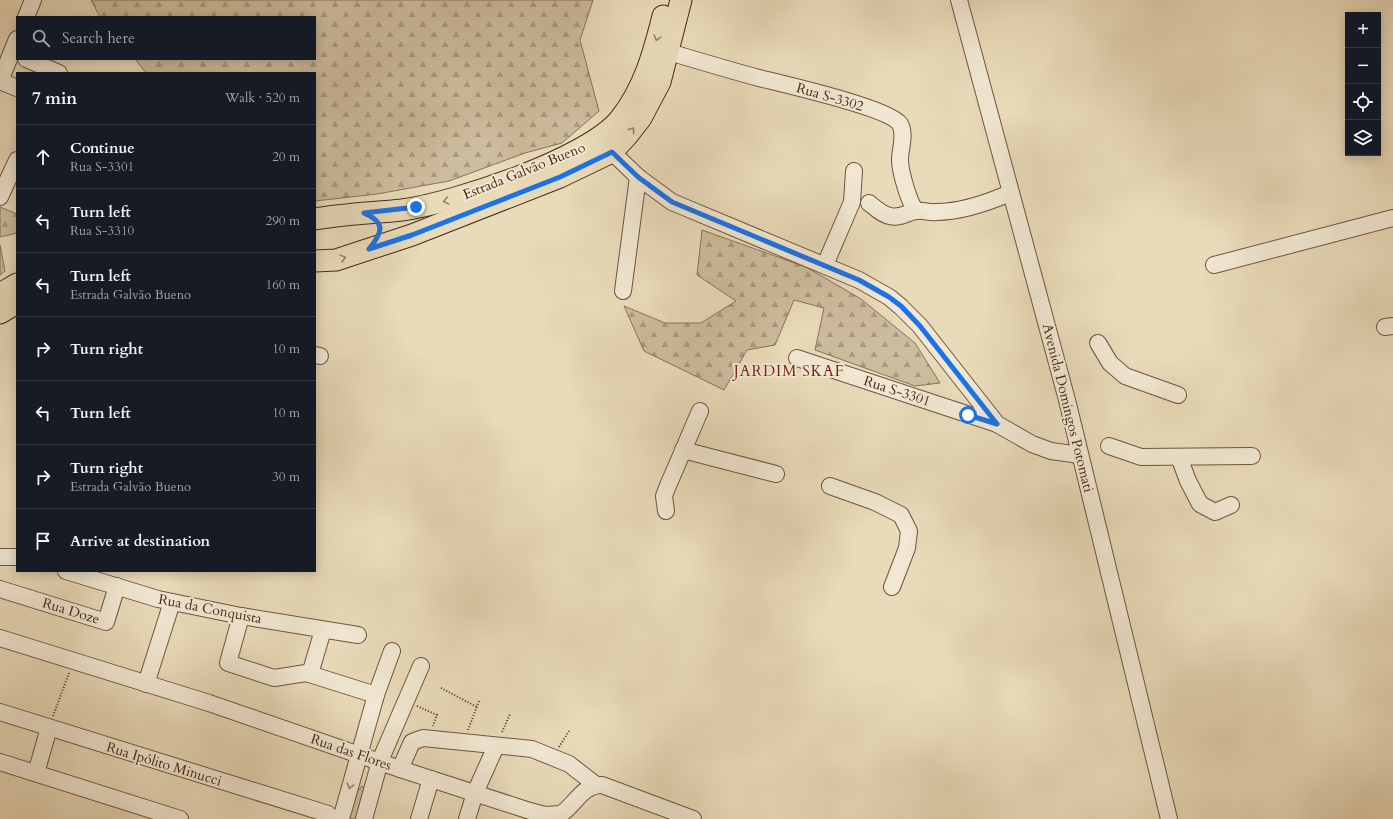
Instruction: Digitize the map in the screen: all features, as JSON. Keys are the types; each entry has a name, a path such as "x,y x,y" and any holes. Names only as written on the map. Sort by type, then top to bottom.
{"main road":[{"name":"Estrada Galvão Bueno","path":"316,219 402,210 456,198 562,158 584,148 601,136 619,120 629,106 645,76 668,0"},
{"name":"Estrada Galvão Bueno","path":"316,261 336,260 412,235 553,179 612,152 641,118 660,82 669,52 681,0"},
{"path":"364,213 372,216 380,224 381,229 379,235 369,249"},
{"path":"0,294 16,285"},
{"path":"0,313 16,304"}],"street":[{"path":"26,16 33,0"},
{"name":"Avenida Domingos Potomati","path":"959,0 1080,455 1169,819"},
{"path":"14,51 0,81 16,88"},
{"name":"Rua S-3302","path":"669,52 837,98 894,118 901,126 903,134 900,159 903,178 912,205 917,211"},
{"path":"32,60 57,72"},
{"path":"612,152 638,177 672,202 859,280 901,306 943,354 997,424 1032,444 1051,451 1080,455"},
{"path":"0,197 5,174 16,161"},
{"path":"825,265 852,202 854,171"},
{"path":"623,292 638,177"},
{"path":"869,203 890,216 906,215 917,211 937,212 963,209 1010,193"},
{"path":"1214,265 1393,218"},
{"path":"1098,342 1110,363 1125,376 1178,395"},
{"name":"Rua S-3301","path":"797,358 997,424"},
{"path":"666,511 664,496 700,411"},
{"path":"1109,446 1140,457 1252,456"},
{"path":"683,450 776,474"},
{"path":"1179,457 1188,481 1200,504 1215,512 1231,505"},
{"path":"830,486 875,502 901,515 909,531 908,543 892,587"},
{"path":"0,557 16,557"},
{"name":"Rua da Conquista","path":"69,572 172,602 241,616 358,635"},
{"name":"Rua Doze","path":"0,589 106,622 117,586"},
{"path":"146,684 172,602"},
{"path":"241,616 228,663 274,678 298,673 310,674 376,695"},
{"path":"310,674 323,630"},
{"name":"Rua das Flores","path":"0,638 72,662 209,703 400,769 475,793 529,815 561,814 585,790 596,785"},
{"path":"335,817 359,754 376,695 392,651"},
{"path":"364,819 380,761 421,666"},
{"name":"Rua Ipólito Minucci","path":"0,712 335,817"},
{"path":"36,774 49,728"},
{"path":"400,769 412,742 417,739 532,749 554,757 577,769 596,785 609,787 693,819"},
{"path":"467,819 475,793 496,746"},
{"path":"0,762 180,819"},
{"path":"419,819 431,779"}],"path":[{"path":"49,728 72,662"},
{"path":"441,688 477,707"},
{"path":"463,742 479,701"},
{"path":"406,702 437,715 429,739"},
{"path":"496,746 510,714"},
{"path":"554,757 569,731"}],"green space":[{"path":"91,0 593,0 580,40 599,111 562,143 525,153 449,181 377,194 316,201 316,72 145,72 136,60 316,60 316,16 99,16"},
{"path":"0,207 16,214 16,233 0,237"},
{"path":"702,230 806,267 861,299 915,343 940,383 915,386 815,350 824,308 794,300 775,345 747,350 724,390 644,351 624,306 665,323 701,323 736,301 697,275"},
{"path":"0,245 5,271 0,275"},
{"path":"362,786 367,792 359,819 349,819 357,792"}],"district":[{"name":"JARDIM SKAF","path":"789,371"}],"route":[{"path":"416,207 402,210 364,213 372,216 380,224 381,229 377,239 369,249 412,235 560,177 612,152 638,177 672,202 697,211 859,280 889,297 901,306 920,326 997,424 968,415"}]}
